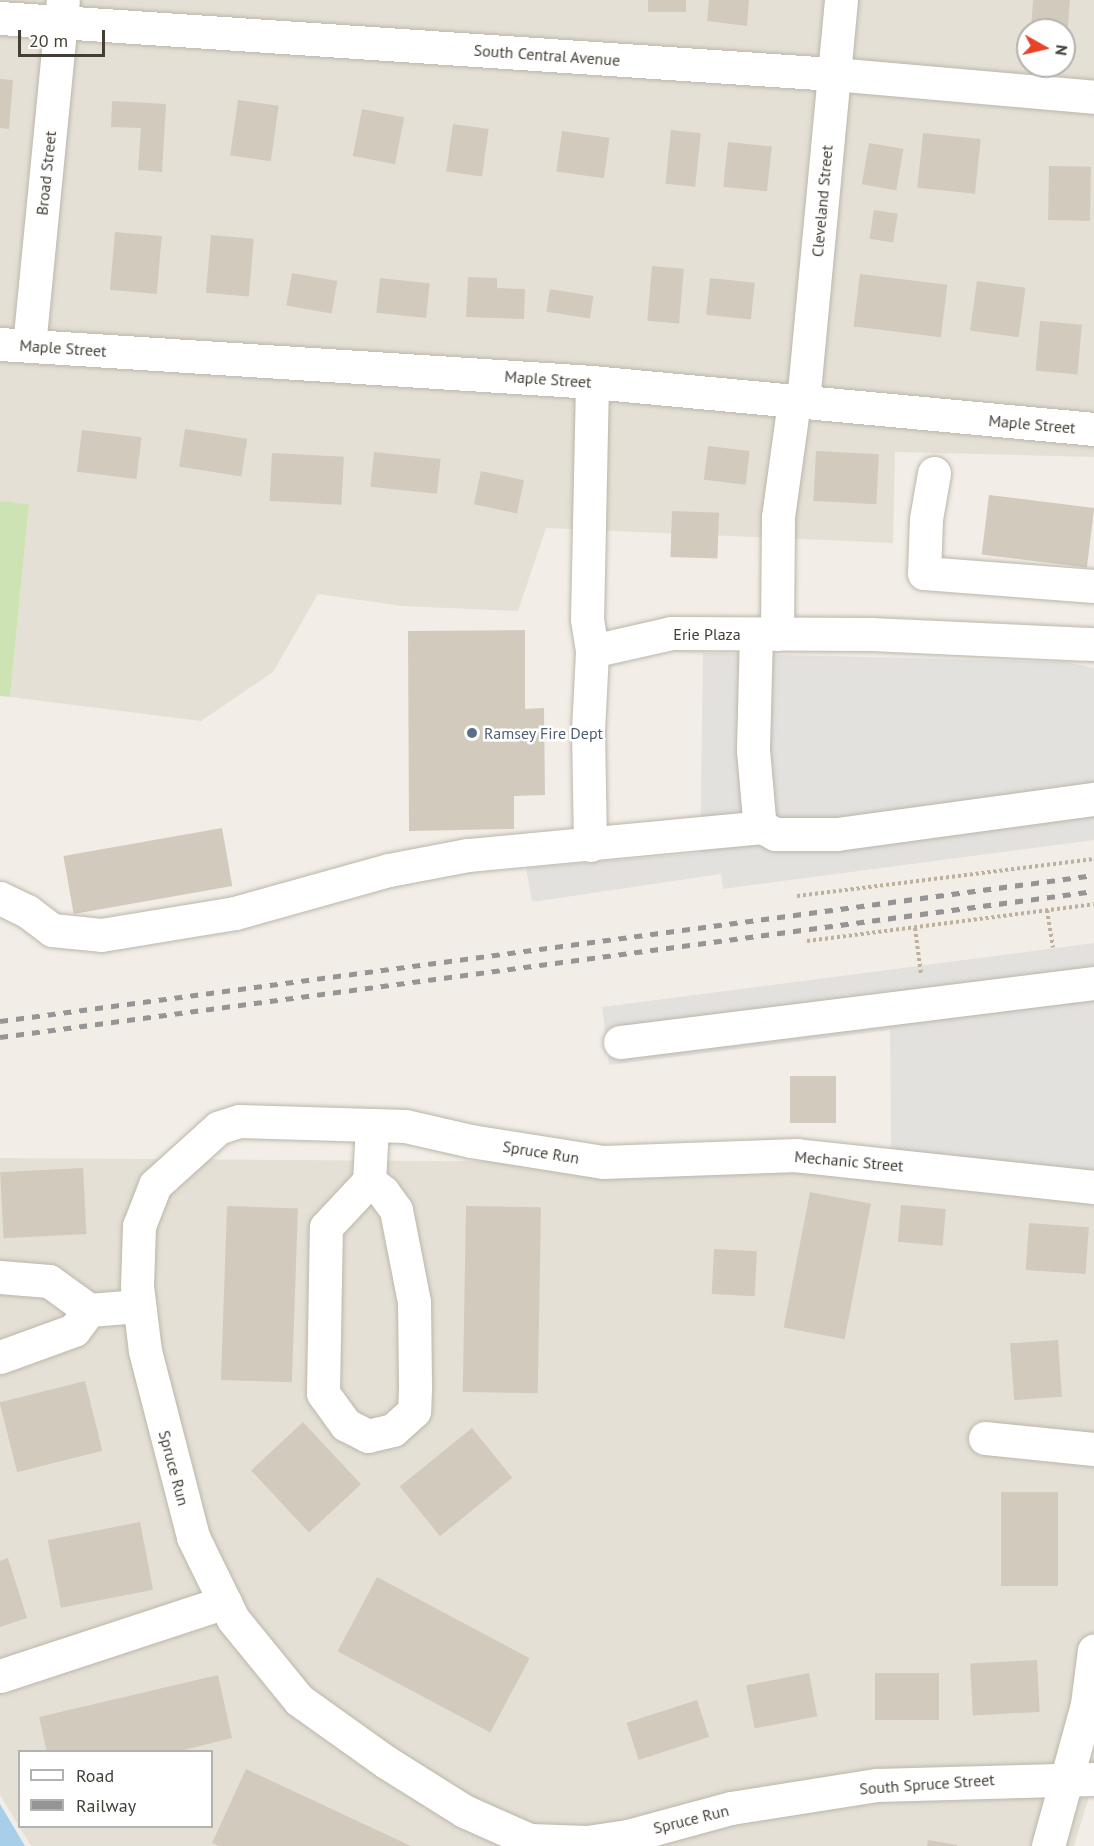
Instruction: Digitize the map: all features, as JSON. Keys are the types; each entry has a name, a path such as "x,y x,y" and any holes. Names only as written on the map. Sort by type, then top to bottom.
{"street":[{"name":"Cleveland Street","path":"762,827 753,750 778,517 799,402 841,0"},
{"name":"South Central Avenue","path":"0,18 62,11 1094,97"},
{"name":"Broad Street","path":"15,345 62,11"},
{"name":"Maple Street","path":"15,345 592,382 1094,429"},
{"path":"590,845 588,731 592,651 587,619 592,382"},
{"path":"934,473 926,519 924,573 1094,586"},
{"name":"Erie Plaza","path":"592,651 672,633 871,634 1094,644"},
{"path":"0,898 27,911 52,930 101,935 235,913 389,870 457,857 762,827 775,834 837,834 1094,799"},
{"path":"620,1042 1094,983"},
{"name":"Spruce Run","path":"603,1162 471,1141 405,1126 275,1120 239,1121 218,1128 155,1185 139,1226 139,1306 148,1362 193,1537 233,1619 299,1700 386,1762 464,1811 530,1840 607,1839 752,1806"},
{"path":"369,1181 383,1192 396,1210 414,1302 415,1388 414,1412 393,1430 368,1436 346,1425 323,1394 326,1227 369,1181 372,1125"},
{"name":"Mechanic Street","path":"603,1162 797,1155 1094,1187"},
{"path":"0,1277 48,1281 89,1310 139,1306"},
{"path":"0,1356 74,1330 89,1310"},
{"path":"985,1438 1094,1449"},
{"path":"0,1676 225,1602"},
{"path":"1048,1846 1081,1778 1094,1650"},
{"name":"South Spruce Street","path":"752,1806 878,1785 1081,1778"}],"path":[{"path":"797,896 1094,859"},
{"path":"807,941 1094,904"},
{"path":"1047,910 1053,948"},
{"path":"915,928 924,1004"}],"shaded area":[{"path":"0,0 1094,0 1094,457 895,452 893,543 546,528 518,611 402,606 318,594 273,672 201,721 10,697 29,504 0,501"},
{"path":"703,653 1065,662 1094,668 1094,840 723,889 721,874 532,902 526,868 700,853"},
{"path":"1094,943 1094,1172 891,1155 890,1030 609,1065 602,1007"},
{"path":"0,1158 598,1162 1094,1175 1094,1780 1074,1846 31,1846 20,1828 213,1828 213,1750 18,1750 18,1825 0,1795"}],"green space":[{"path":"0,501 29,504 10,697 0,696"}],"water":[{"path":"0,1804 25,1846 0,1846"}],"building":[{"path":"648,0 686,0 686,12 648,12"},
{"path":"709,0 749,0 747,26 707,21"},
{"path":"1033,0 1070,0 1069,18 1032,18"},
{"path":"0,79 13,80 9,129 0,128"},
{"path":"238,100 279,106 271,161 230,155"},
{"path":"112,101 166,104 162,172 138,170 141,128 111,127"},
{"path":"362,109 404,117 395,164 353,156"},
{"path":"453,124 489,129 482,177 446,172"},
{"path":"671,130 701,133 695,187 665,184"},
{"path":"562,131 610,138 604,178 556,172"},
{"path":"923,133 981,139 975,194 917,188"},
{"path":"728,142 772,147 767,191 723,187"},
{"path":"869,143 903,149 896,190 862,184"},
{"path":"1049,166 1091,167 1090,221 1048,220"},
{"path":"874,210 898,214 893,242 869,239"},
{"path":"115,232 162,236 157,294 110,290"},
{"path":"211,235 254,239 249,297 206,293"},
{"path":"652,266 684,269 679,324 647,321"},
{"path":"292,273 337,281 332,313 286,305"},
{"path":"860,274 947,285 941,337 854,327"},
{"path":"468,277 497,278 497,288 525,289 524,319 466,317"},
{"path":"380,278 430,283 426,318 376,313"},
{"path":"710,278 755,283 751,320 706,315"},
{"path":"977,281 1026,288 1019,337 970,331"},
{"path":"550,289 593,296 590,319 546,312"},
{"path":"1040,321 1082,325 1077,374 1036,371"},
{"path":"185,429 247,439 241,476 179,467"},
{"path":"82,430 142,437 136,479 77,472"},
{"path":"708,446 750,451 746,485 704,480"},
{"path":"816,451 879,454 876,504 813,501"},
{"path":"374,452 441,459 437,494 370,487"},
{"path":"272,453 344,457 341,505 269,501"},
{"path":"481,471 524,480 517,513 474,504"},
{"path":"989,495 1094,508 1087,567 982,555"},
{"path":"672,511 719,513 717,559 670,557"},
{"path":"525,630 525,709 544,708 545,795 514,796 514,829 409,831 408,631"},
{"path":"222,828 232,886 74,914 63,856"},
{"path":"790,1076 836,1076 836,1123 790,1123"},
{"path":"83,1168 86,1234 4,1238 0,1172"},
{"path":"810,1192 871,1204 845,1339 784,1327"},
{"path":"901,1205 946,1209 943,1246 898,1242"},
{"path":"227,1206 298,1208 292,1382 221,1380"},
{"path":"466,1206 541,1207 538,1393 463,1392"},
{"path":"1029,1223 1089,1227 1086,1274 1026,1270"},
{"path":"714,1249 757,1251 755,1296 712,1294"},
{"path":"1058,1340 1062,1397 1014,1400 1010,1343"},
{"path":"85,1381 102,1451 17,1472 0,1402"},
{"path":"303,1422 361,1484 309,1533 251,1470"},
{"path":"472,1428 512,1478 440,1536 400,1487"},
{"path":"1001,1492 1058,1492 1058,1586 1001,1586"},
{"path":"140,1522 153,1590 61,1608 48,1540"},
{"path":"8,1558 27,1618 0,1627 0,1561"},
{"path":"377,1577 530,1658 490,1732 338,1651"},
{"path":"1037,1660 1040,1712 973,1715 970,1664"},
{"path":"809,1673 817,1716 755,1728 746,1685"},
{"path":"875,1673 939,1673 939,1720 875,1720"},
{"path":"218,1675 232,1738 184,1750 47,1750 39,1717"},
{"path":"697,1700 709,1737 639,1760 627,1723"},
{"path":"246,1769 411,1846 219,1846 212,1843"},
{"path":"928,1840 957,1845 957,1846 927,1846"}],"railway":[{"path":"0,1021 1094,875"},
{"path":"0,1037 1094,891"}],"place":[{"name":"Ramsey Fire Dept","path":"472,733"}]}
